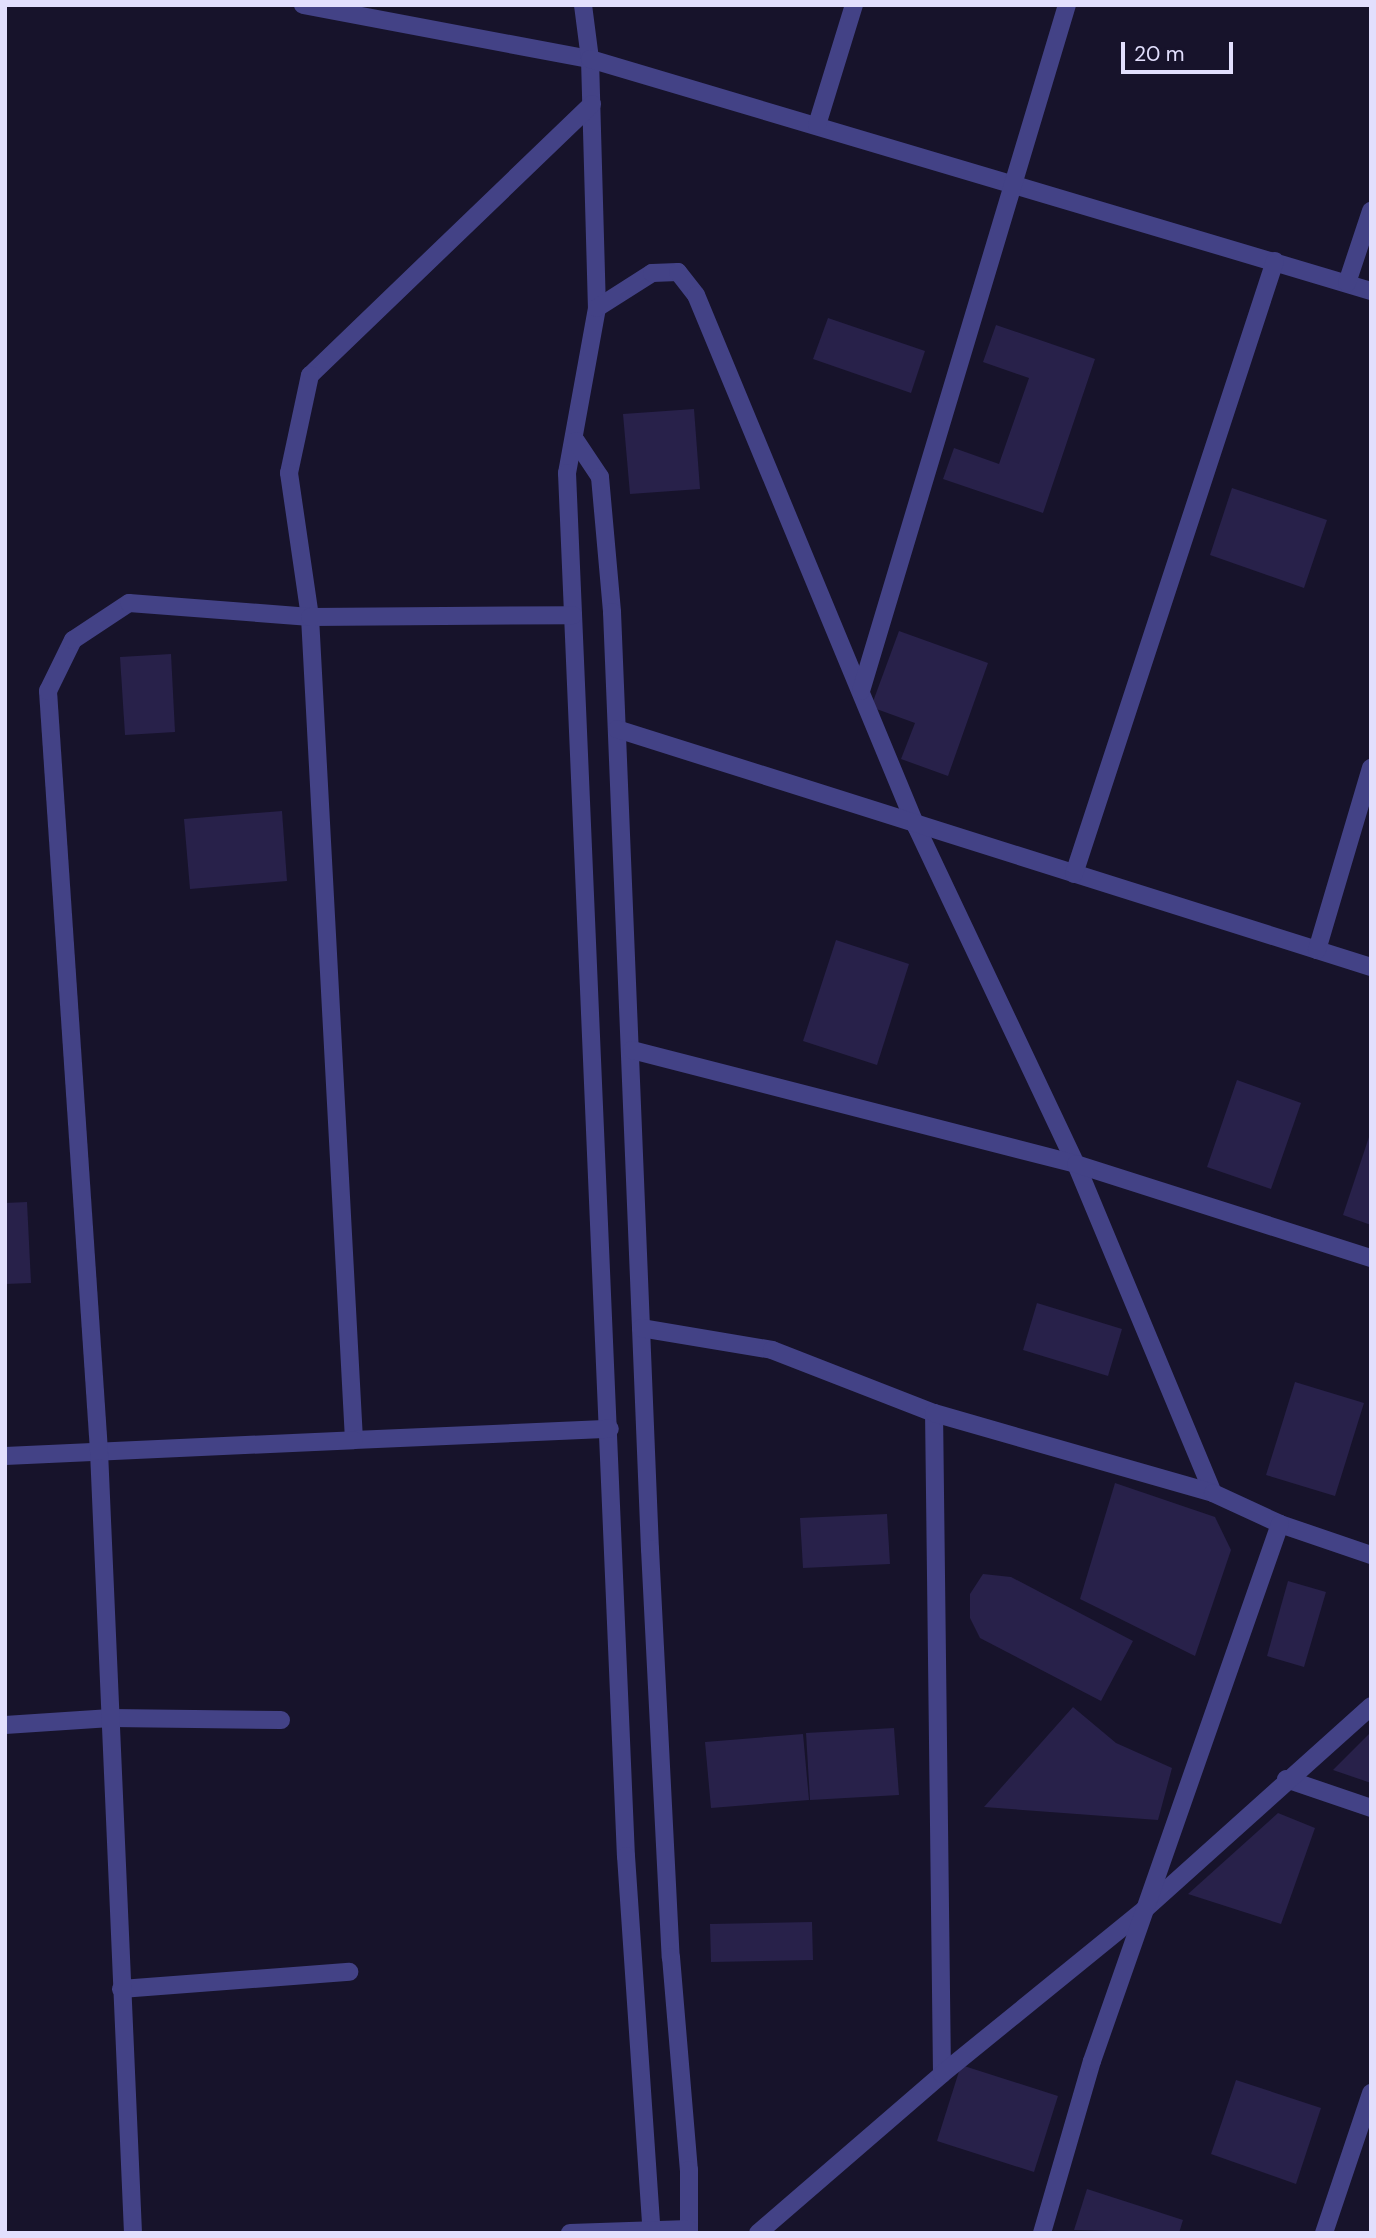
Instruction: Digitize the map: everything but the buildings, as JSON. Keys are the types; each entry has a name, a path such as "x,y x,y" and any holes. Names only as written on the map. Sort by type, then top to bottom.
{"street":[{"path":"303,5 590,58 1371,291"},
{"path":"583,5 590,58 597,308 576,441 567,473 610,1429 626,1856 652,2231"},
{"path":"817,125 854,5"},
{"path":"861,691 1016,183 1067,5"},
{"path":"354,1440 310,617 289,473 310,375 592,104"},
{"path":"1348,283 1371,211"},
{"path":"1074,874 1275,261"},
{"path":"597,308 652,273 678,272 696,295 916,826 1076,1164 1213,1493"},
{"path":"570,2233 689,2231 689,2170 671,1957 640,1328 632,1050 617,729 600,477 576,441"},
{"path":"132,2233 99,1451 48,691 73,640 129,603 310,617 573,615"},
{"path":"617,729 916,826 1371,967"},
{"path":"1317,950 1371,768"},
{"path":"632,1050 1076,1164 1371,1258"},
{"path":"640,1328 772,1350 934,1413 1213,1493 1280,1524 1371,1555"},
{"path":"934,1413 942,2074"},
{"path":"5,1456 610,1429"},
{"path":"1042,2233 1091,2061 1280,1524"},
{"path":"758,2233 942,2074 1144,1910 1286,1779 1371,1706"},
{"path":"5,1725 111,1718 281,1720"},
{"path":"1286,1779 1371,1808"},
{"path":"121,1989 349,1972"},
{"path":"1324,2233 1371,2093"}]}
